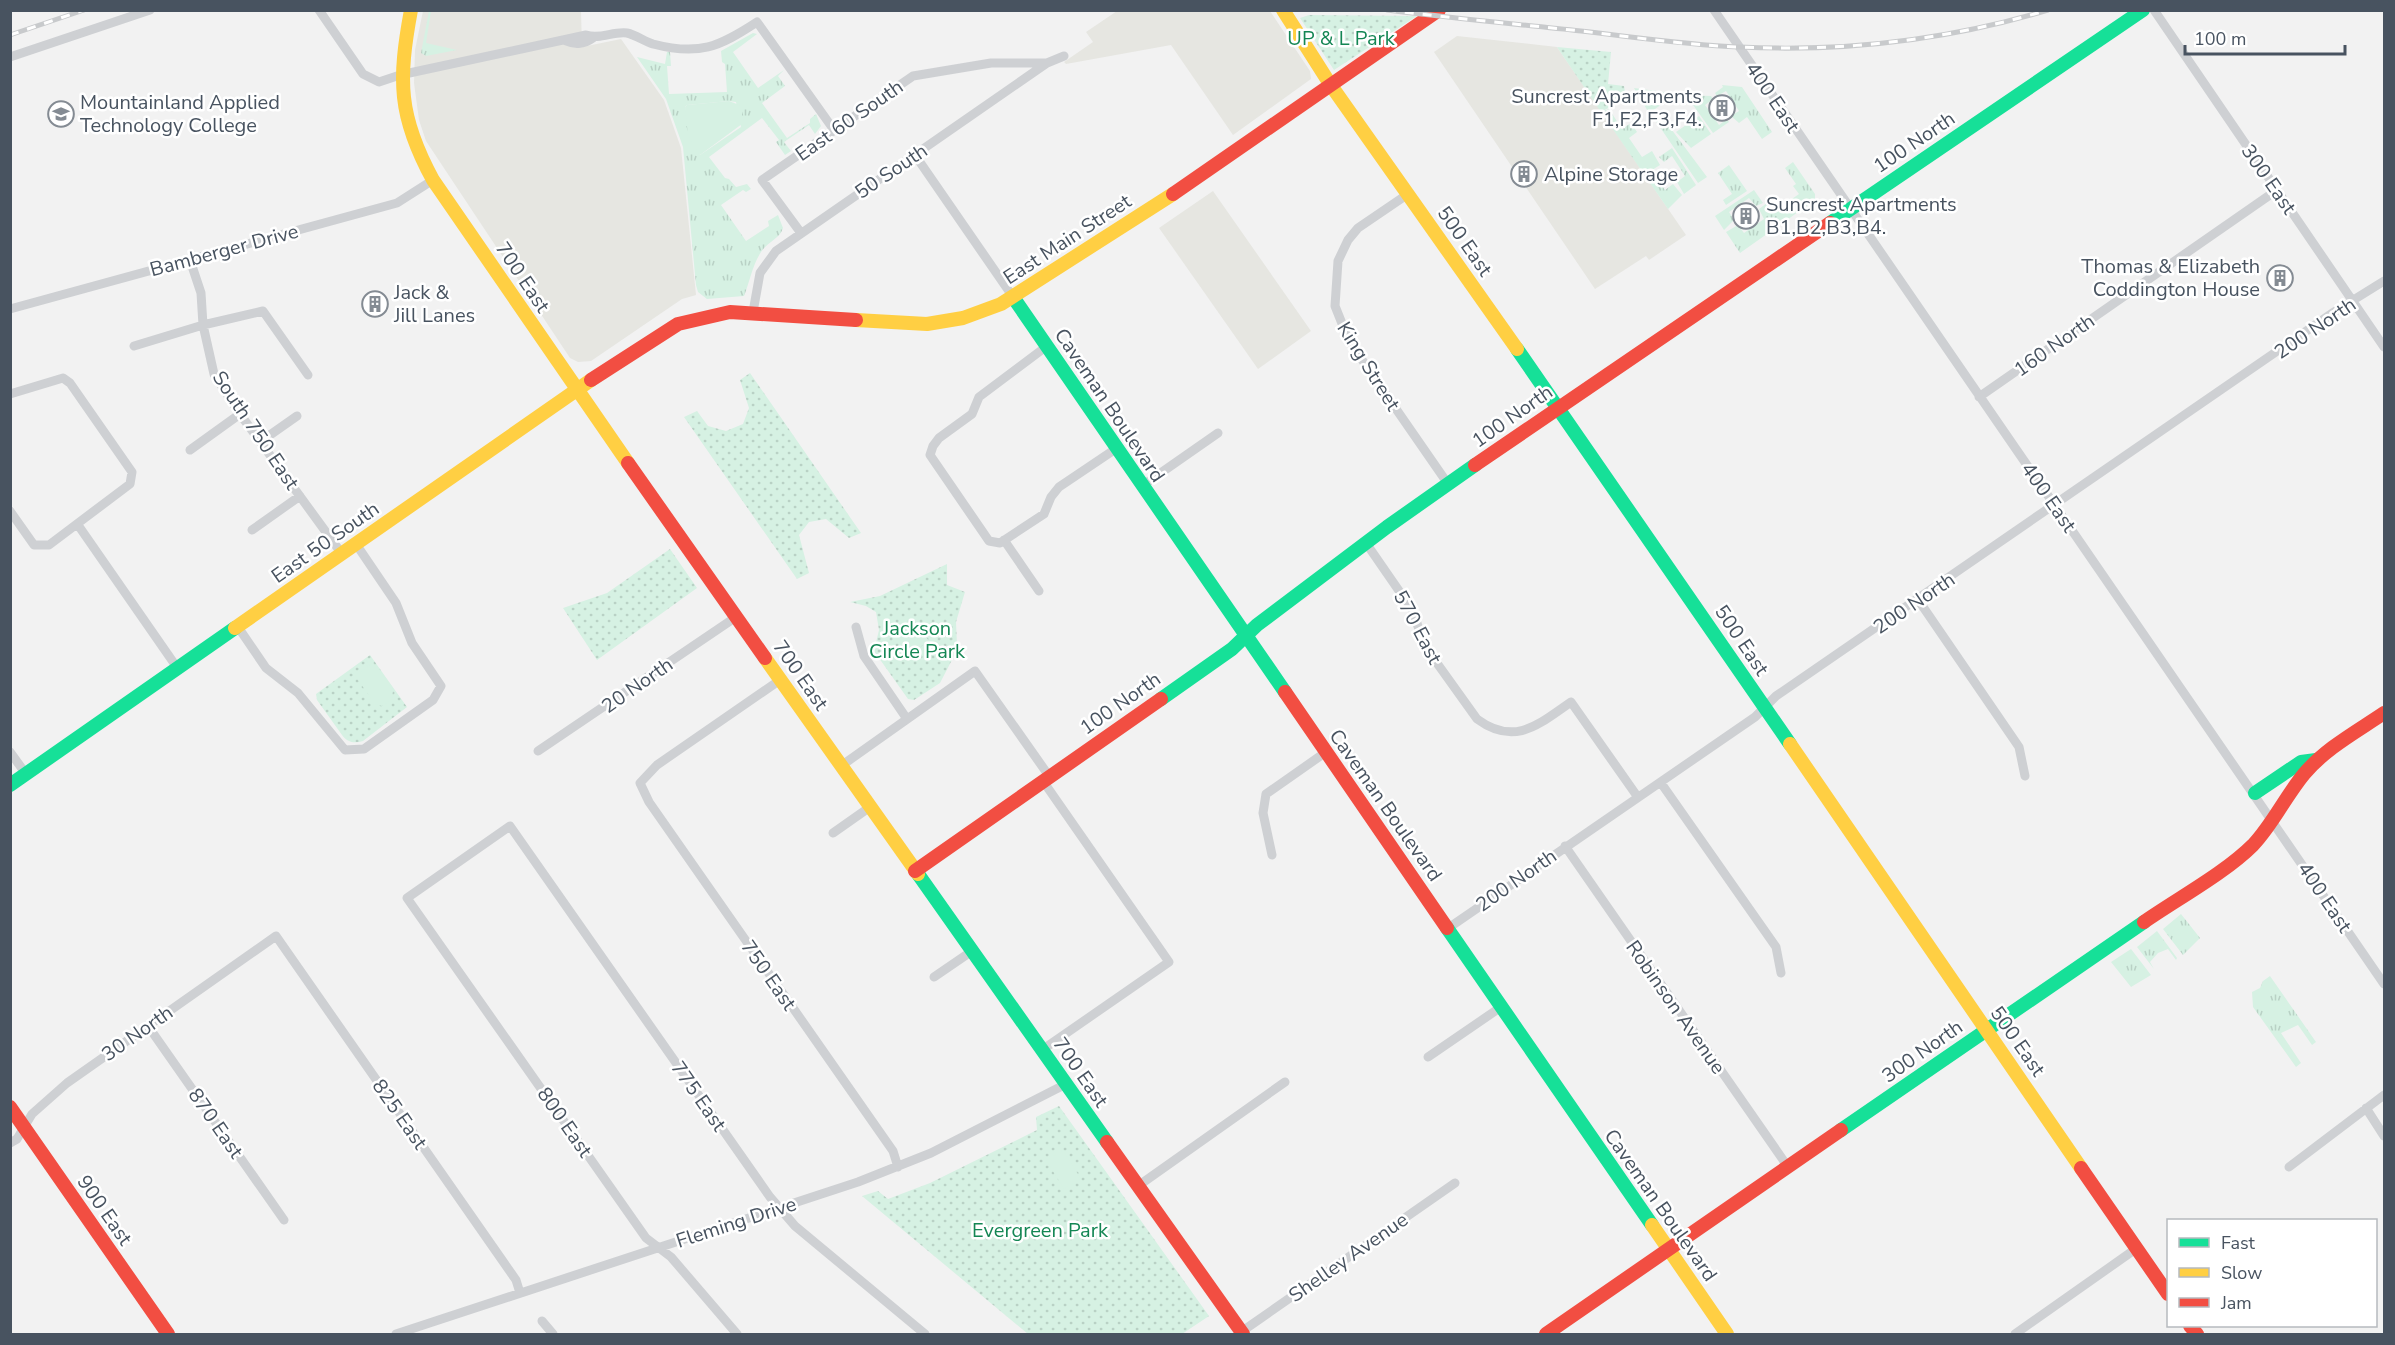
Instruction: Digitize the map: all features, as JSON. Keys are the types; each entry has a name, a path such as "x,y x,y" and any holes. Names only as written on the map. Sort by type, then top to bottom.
{"street":[{"path":"10,57 150,10"},
{"path":"318,10 369,79 379,82 400,75 586,35 593,38 626,33 656,45 700,50 730,40 757,22 834,130"},
{"name":"700 East","path":"411,10 400,75 407,122 414,145 433,180 780,680 1242,1333"},
{"name":"500 East","path":"1283,10 1321,66 1330,84 1559,408 2167,1291"},
{"name":"East Main Street","path":"662,332 698,318 730,312 927,324 963,318 1013,297 1142,215 1439,10"},
{"name":"400 East","path":"1714,10 2385,984"},
{"name":"100 North","path":"915,870 1232,649 1246,635 1366,543 1448,484 2143,10"},
{"name":"300 East","path":"2154,10 2385,347"},
{"name":"50 South","path":"753,312 759,280 766,261 801,232 1047,63 1064,56"},
{"name":"East 60 South","path":"801,232 762,180 834,130 913,76 991,63 1047,63"},
{"path":"915,155 1013,297"},
{"name":"Bamberger Drive","path":"10,309 397,203 433,180"},
{"name":"160 North","path":"1980,397 2277,190"},
{"name":"King Street","path":"1408,194 1358,228 1348,240 1338,261 1335,306 1349,341 1448,484"},
{"name":"South 750 East","path":"190,260 201,293 203,325 214,374 240,414 342,554"},
{"name":"200 North","path":"1447,929 1637,796 1661,783 1776,696 1918,601 2324,319 2385,281"},
{"name":"Caveman Boulevard","path":"1013,297 1727,1335"},
{"path":"134,346 203,325 263,311 308,375"},
{"name":"East 50 South","path":"10,785 576,389 662,332"},
{"path":"1047,346 979,397 972,414 939,438 930,455 989,542 1002,541 1044,514 1051,497 1059,487 1117,448"},
{"path":"10,394 63,378 132,472 130,484 78,525 49,544 34,545 10,512"},
{"path":"190,450 240,414"},
{"path":"260,441 297,416"},
{"path":"1142,486 1218,433"},
{"path":"252,530 300,496"},
{"path":"78,525 177,669"},
{"path":"1002,541 1039,591"},
{"name":"570 East","path":"1366,543 1413,611 1424,645 1477,719 1500,732 1512,733 1527,730 1571,702 1637,796"},
{"path":"238,627 266,668 298,693 345,750 364,749 433,700 441,686 412,643 396,603 356,544"},
{"path":"1918,601 2019,747 2025,776"},
{"name":"20 North","path":"538,752 736,617"},
{"path":"856,627 864,656 907,719"},
{"path":"841,766 975,671 1169,962 1042,1050"},
{"name":"750 East","path":"780,680 657,765 640,783 648,802 892,1151 898,1167"},
{"name":"300 North","path":"1547,1334 2241,855 2260,838 2272,818 2316,760 2385,713"},
{"path":"10,752 26,774"},
{"path":"1272,855 1263,813 1266,794 1326,752"},
{"path":"2255,793 2301,762 2316,760"},
{"path":"1661,783 1776,948 1781,974"},
{"path":"833,833 870,807"},
{"name":"775 East","path":"408,897 510,826 780,1208 795,1226 925,1335"},
{"name":"Robinson Avenue","path":"1565,846 1788,1167"},
{"name":"800 East","path":"408,897 646,1238 670,1257 737,1335"},
{"name":"30 North","path":"10,1143 32,1114 67,1083 276,936"},
{"name":"825 East","path":"276,936 516,1280 520,1293"},
{"path":"934,977 972,951"},
{"path":"1428,1057 1501,1007"},
{"name":"870 East","path":"148,1026 284,1220"},
{"path":"1138,1186 1285,1082"},
{"name":"Fleming Drive","path":"396,1335 898,1167 991,1124 1066,1084"},
{"path":"2289,1167 2385,1095"},
{"name":"900 East","path":"10,1107 168,1335"},
{"path":"2366,1108 2385,1136"},
{"name":"Shelley Avenue","path":"1242,1333 1455,1183"},
{"path":"2015,1334 2137,1248"},
{"path":"542,1321 553,1335"}],"shaded area":[{"path":"423,11 581,11 582,47 621,39 664,100 681,148 696,295 682,299 591,361 578,362 570,358 426,141 419,120 414,83 415,50"},
{"path":"1117,11 1270,11 1310,71 1311,79 1233,135 1171,45 1066,64 1064,62 1093,42 1086,32"},
{"path":"1457,36 1557,47 1686,235 1649,260 1646,256 1595,289 1434,52"},
{"path":"1213,191 1311,331 1258,369 1159,228"}],"green space":[{"path":"429,11 431,11 426,43 457,50 426,56 421,53"},
{"name":"UP & L Park","path":"1309,15 1417,16 1334,70 1300,18"},
{"path":"753,33 757,34 733,52 758,88 784,70 778,76 785,86 762,103 787,138 810,123 810,119 816,114 821,126 815,134 809,125 784,142 791,151 785,155 776,142 779,140 762,118 709,157 725,178 736,187 747,184 751,189 746,192 743,190 721,205 746,241 769,226 768,221 778,215 783,228 758,257 744,296 707,299 698,292 696,285 683,147 666,99 637,57 665,64 667,52 670,52 671,66 667,66 669,94 727,92 725,64 722,62 721,51","holes":["736,102 741,127 700,155 685,107"]},
{"path":"1557,47 1611,52 1608,84 1624,86 1625,92 1614,99 1617,103 1601,112"},
{"path":"1722,85 1742,87 1772,132 1762,139 1747,117 1739,123 1731,116 1739,111 1726,91 1717,96 1715,93 1723,87"},
{"path":"1634,88 1671,93 1671,98 1649,113"},
{"path":"1686,95 1711,96 1713,99 1705,105 1719,125 1727,119 1729,122 1713,133"},
{"path":"729,101 742,106 742,124 700,155 688,136 685,107"},
{"path":"1609,109 1622,129 1631,123 1637,132 1629,138 1642,157 1652,151 1660,165 1652,170 1665,190 1673,184 1682,195 1668,209 1601,112"},
{"path":"1657,110 1707,177 1698,183 1651,114"},
{"path":"1699,116 1711,134 1691,148 1676,132"},
{"path":"1672,148 1696,185 1684,194 1677,182 1685,176 1672,156 1664,162 1659,157"},
{"path":"1793,162 1815,194 1815,200 1740,253 1726,232 1738,225 1744,233 1764,219 1759,209 1771,200 1779,208 1799,194 1793,186 1796,184 1785,168"},
{"path":"1729,165 1747,191 1726,205 1723,200 1732,194 1718,173"},
{"path":"1754,190 1763,203 1756,206 1749,198 1729,212 1734,220 1724,230 1715,216"},
{"path":"750,373 861,533 849,538 826,519 809,522 799,535 809,573 797,579 684,417 697,411 708,426 726,431 743,424 749,408 740,380"},
{"path":"670,549 697,588 597,660 563,608 607,593"},
{"name":"Jackson Circle Park","path":"947,564 947,585 965,592 956,622 957,645 954,656 940,683 914,700 908,699 874,651 879,630 876,612 866,606 850,602 880,596"},
{"path":"914,621 929,641 908,655 895,634"},
{"path":"370,655 407,707 363,741 351,742 342,735 317,700 316,694"},
{"path":"366,660 370,666 378,668 393,690 392,699 382,706 375,704 351,670 354,669 358,674 368,667 364,661"},
{"path":"2181,914 2200,938 2183,955 2163,929"},
{"path":"2157,931 2177,958 2176,960 2168,949 2158,953 2150,962 2154,969 2137,947"},
{"path":"2131,949 2151,975 2131,987 2111,962"},
{"path":"2270,976 2316,1042 2312,1045 2298,1025 2281,1033 2301,1063 2296,1067 2253,1007 2252,992 2260,988 2263,981"},
{"name":"Evergreen Park","path":"1059,1106 1209,1316 1182,1334 1028,1334 862,1196 878,1191 888,1199 930,1183 1037,1130 1036,1117"},
{"path":"1063,1150 1081,1179 1064,1189 1046,1160"}],"railway":[{"path":"10,35 84,10"},
{"path":"1387,10 1679,43 1778,48 1817,48 1895,42 1972,29 2048,10"}],"traffic: fast":[{"path":"1830,223 2143,10"},
{"path":"1013,297 1285,692"},
{"path":"1517,349 1790,744"},
{"path":"1161,699 1232,649 1257,625 1387,527 1475,465"},
{"path":"10,785 235,628"},
{"path":"2255,793 2301,762 2316,760"},
{"path":"918,874 1107,1142"},
{"path":"1841,1130 2144,922"},
{"path":"1447,928 1652,1225"}],"traffic: slow":[{"path":"411,10 404,57 404,97 407,117 421,157 433,180 628,463"},
{"path":"1283,10 1330,84 1517,349"},
{"path":"856,320 927,324 963,318 1001,304 1173,194"},
{"path":"235,628 591,380"},
{"path":"765,658 918,874"},
{"path":"1790,744 2081,1168"},
{"path":"1652,1225 1727,1334"}],"traffic: jam":[{"path":"1173,194 1439,10"},
{"path":"1475,465 1830,223"},
{"path":"591,380 678,324 730,312 856,320"},
{"path":"628,463 765,658"},
{"path":"1285,692 1447,928"},
{"path":"915,871 1161,699"},
{"path":"2144,922 2215,876 2242,855 2260,837 2304,774 2322,756 2384,713"},
{"path":"10,1107 168,1334"},
{"path":"1546,1334 1841,1130"},
{"path":"1107,1142 1243,1334"},
{"path":"2081,1168 2167,1293"},
{"path":"2191,1327 2197,1334"}],"place":[{"name":"Suncrest Apartments F1,F2,F3,F4.","path":"1722,108"},
{"name":"Mountainland Applied Technology College","path":"61,114"},
{"name":"Alpine Storage","path":"1524,174"},
{"name":"Suncrest Apartments B1,B2,B3,B4.","path":"1746,216"},
{"name":"Thomas & Elizabeth Coddington House","path":"2280,278"},
{"name":"Jack & Jill Lanes","path":"375,304"}]}
